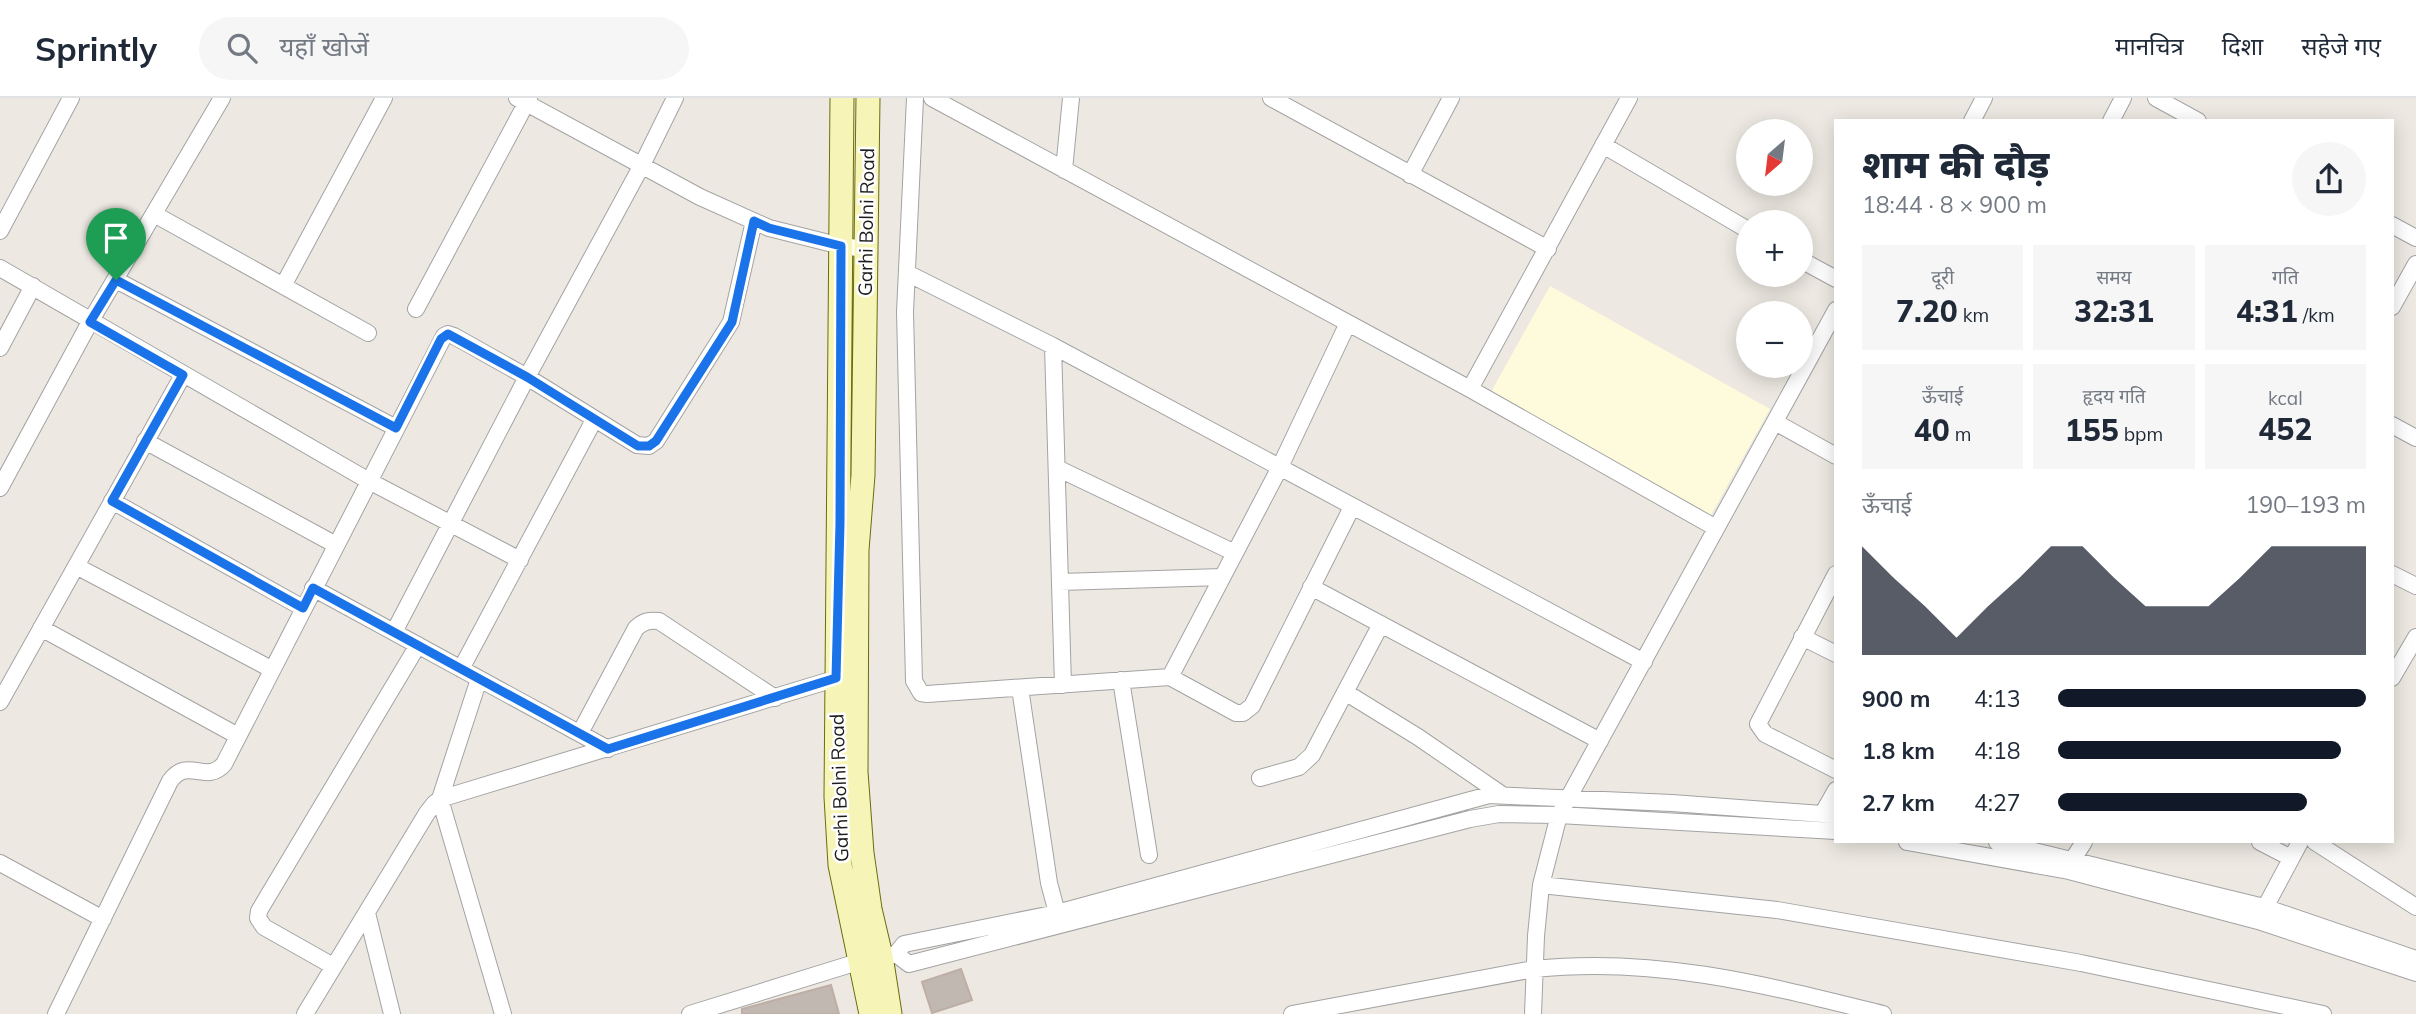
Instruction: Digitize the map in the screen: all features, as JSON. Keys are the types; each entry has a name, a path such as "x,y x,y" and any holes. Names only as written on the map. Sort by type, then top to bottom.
{"main road":[{"name":"Garhi Bolni Road","path":"842,98 840,509 846,676"},
{"name":"Garhi Bolni Road","path":"868,98 863,475 846,676 837,836 840,865 879,957 890,1014"},
{"name":"Garhi Bolni Road","path":"871,1014 879,957"}],"street":[{"path":"0,231 71,98"},
{"path":"0,488 90,322 222,98"},
{"path":"283,286 384,98"},
{"path":"394,632 527,377 642,166 675,98"},
{"path":"915,98 905,312 914,681 921,693 1170,677 1236,713 1248,711 1352,508"},
{"path":"932,98 1470,389 1716,528"},
{"path":"1064,170 1071,98"},
{"path":"1271,98 1548,249"},
{"path":"1410,175 1451,98"},
{"path":"1470,389 1629,98"},
{"path":"2112,119 2123,98"},
{"path":"2156,98 2194,119"},
{"path":"416,309 524,100 700,197 769,228 841,246 866,249"},
{"path":"1973,119 1979,100"},
{"path":"1603,145 1736,223"},
{"path":"154,214 368,333"},
{"path":"56,1014 174,775 186,769 218,772 441,339 448,334 527,377 638,446 649,446 656,441 732,322 754,221"},
{"path":"2394,226 2416,238"},
{"path":"2394,303 2416,264"},
{"path":"1813,267 1834,278"},
{"path":"0,268 369,481 520,560"},
{"path":"906,272 1053,346 1643,662"},
{"path":"116,280 396,428"},
{"path":"0,348 33,286"},
{"path":"1533,1014 1541,885 1559,815 1834,314"},
{"path":"1170,677 1279,469 1348,323"},
{"path":"1053,346 1063,685"},
{"path":"0,702 183,375"},
{"path":"461,668 594,420"},
{"path":"1774,422 1834,455"},
{"path":"2394,426 2416,438"},
{"path":"145,441 335,545"},
{"path":"1057,468 1235,553"},
{"path":"112,501 303,608"},
{"path":"76,566 271,669"},
{"path":"2394,575 2416,586"},
{"path":"1060,582 1223,577"},
{"path":"1834,578 1758,724 1765,734 1834,769"},
{"path":"1311,587 1600,741"},
{"path":"313,588 608,749"},
{"path":"580,733 636,628 650,620 659,621 775,698"},
{"path":"1260,778 1299,767 1312,755 1381,624"},
{"path":"41,628 238,736"},
{"path":"1802,637 1834,653"},
{"path":"2394,676 2409,665 2416,637"},
{"path":"333,966 264,927 258,918 258,911 418,645"},
{"path":"305,1014 427,813 440,799 846,676"},
{"path":"479,678 440,799 503,1014"},
{"path":"1121,680 1149,855"},
{"path":"1020,688 1049,883 1057,913"},
{"path":"1345,692 1418,737 1501,794"},
{"path":"690,1014 879,957 904,944 1057,913 1471,799 1501,794 1829,814 1834,797"},
{"path":"879,957 909,964 1470,819 1499,814 1834,831"},
{"path":"1912,843 2069,872 2261,914 2416,973"},
{"path":"2001,843 2073,859 2416,959"},
{"path":"2073,859 2083,843"},
{"path":"2262,843 2291,858"},
{"path":"2261,914 2299,843"},
{"path":"2317,843 2416,907"},
{"path":"2,870 103,919"},
{"path":"1541,885 1777,910 2081,963 2323,1014"},
{"path":"367,913 392,1014"},
{"path":"1292,1014 1567,965 1680,970 1765,984 1883,1014"}],"shaded area":[{"path":"1550,286 1770,409 1711,515 1491,392"}],"building":[{"path":"961,969 972,1000 932,1013 922,982"},
{"path":"831,985 839,1014 742,1014 742,1009"}],"route":[{"path":"754,221 769,228 841,246 840,523 836,678 608,749 313,588 303,608 112,501 183,375 90,322 116,280 396,428 441,339 448,334 527,377 638,446 645,447 656,441 732,322 754,221"}]}
